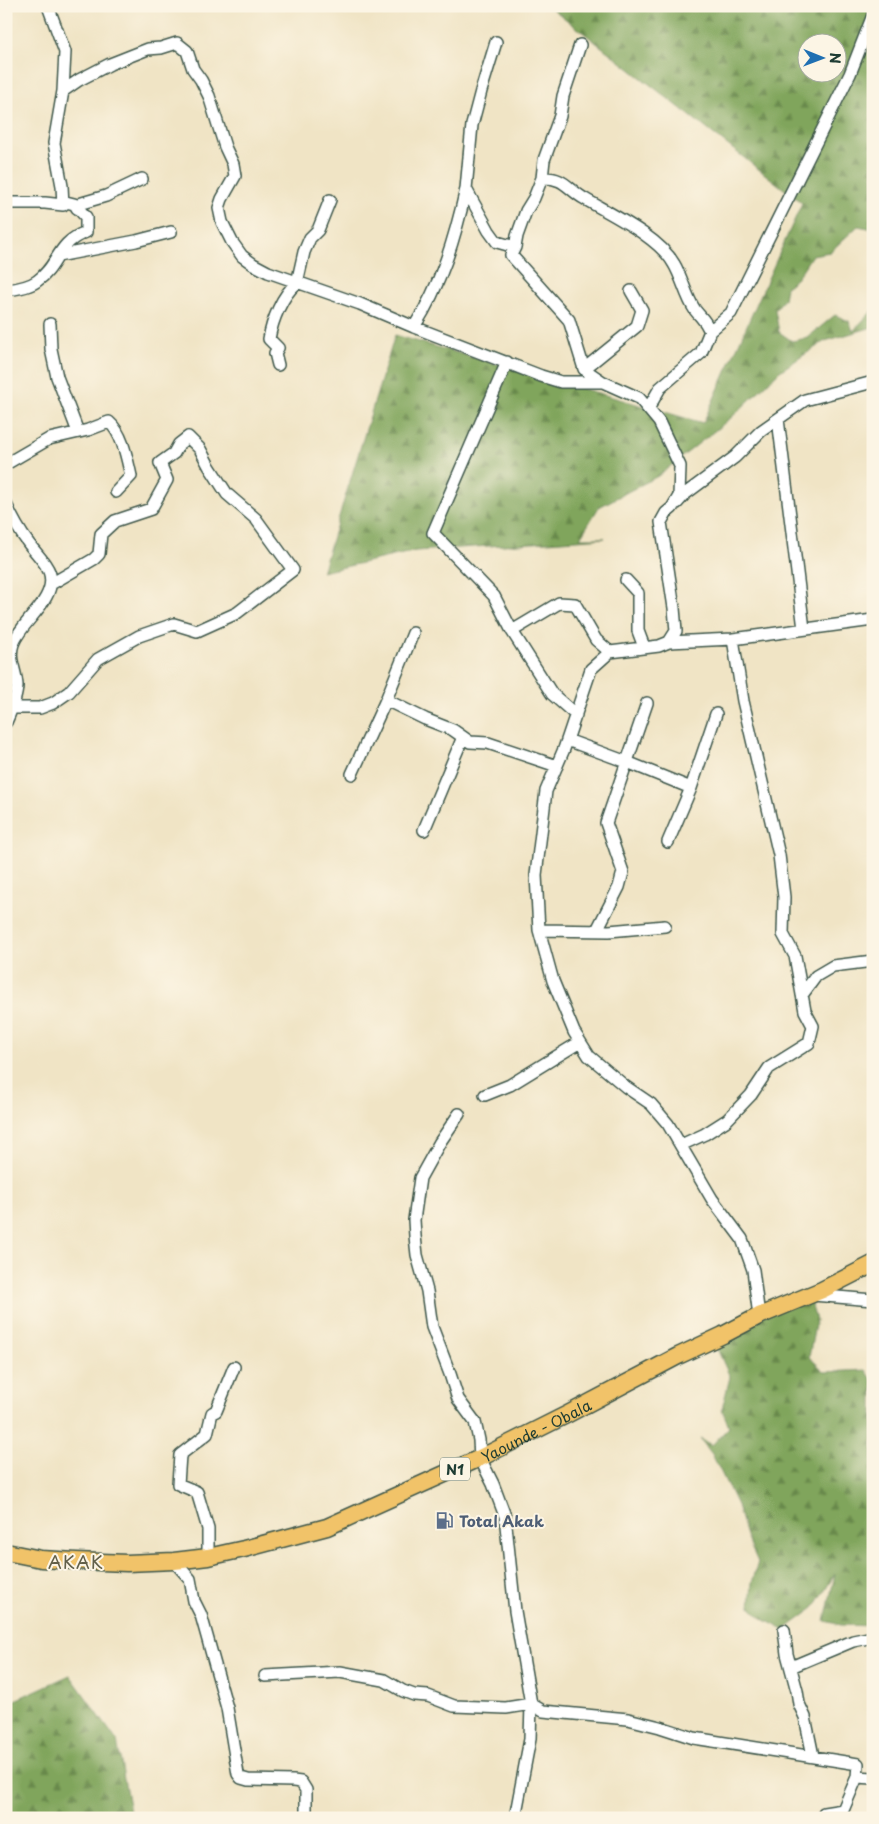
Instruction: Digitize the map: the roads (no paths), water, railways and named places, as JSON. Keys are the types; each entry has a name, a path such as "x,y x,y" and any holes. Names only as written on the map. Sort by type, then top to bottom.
{"highway":[{"name":"Yaounde - Obala","path":"6,1552 41,1559 76,1561 127,1563 174,1561 208,1557 244,1549 327,1527 480,1458 759,1316 811,1295 873,1264"}],"street":[{"path":"48,6 65,52 63,91 54,143 62,186 63,205"},
{"path":"648,409 660,388 701,353 710,331 731,312 850,74 873,16"},
{"path":"414,327 445,265 466,189 472,125 496,42"},
{"path":"63,91 79,80 110,64 148,49 162,48 177,43 187,51 193,69 202,80 225,147 233,164 235,176 219,208 222,222 232,242 242,256 268,272 360,304 414,327 560,382 603,382"},
{"path":"580,45 562,96 560,116 544,160 542,178 534,198 526,211 517,236 515,248 511,255 569,320 584,369 603,382 639,398 659,422 680,466 679,496 672,508"},
{"path":"542,178 552,177 565,182 582,198 644,233 656,242 674,263 695,310 705,319 710,331"},
{"path":"77,208 82,203 106,196 142,179"},
{"path":"466,189 497,242 515,248"},
{"path":"278,365 275,353 278,348 269,339 271,329 289,290 297,283 304,252 310,238 318,230 330,200"},
{"path":"6,290 36,282 48,270 74,236 86,232 86,217 74,204 66,202 63,205 12,203"},
{"path":"58,256 136,241 171,232"},
{"path":"584,369 637,326 642,310 632,291"},
{"path":"50,324 51,349 57,377 78,432"},
{"path":"507,362 433,533 494,596 512,630 552,694 576,715"},
{"path":"669,642 676,630 661,522 666,513 685,494 729,462 761,431 805,400 873,382"},
{"path":"778,419 804,629"},
{"path":"6,464 49,439 109,422 115,427 127,458 131,476 116,492"},
{"path":"12,708 40,708 53,703 69,692 98,659 139,636 174,624 197,631 237,613 293,570 256,519 227,494 208,466 200,449 188,437 179,444 174,453 160,463 167,480 151,509 115,521 107,527 101,534 99,554 94,559 51,584"},
{"path":"6,504 29,544 49,569 51,584 45,599 13,644 10,661 17,686 12,708 6,722"},
{"path":"626,580 638,593 638,631 644,647"},
{"path":"512,630 559,603 574,604 596,640 610,652"},
{"path":"759,1316 753,1270 742,1239 712,1199 668,1124 651,1104 626,1088 589,1056 580,1042 552,981 539,930 536,875 546,791 567,740 591,669 610,652 659,646 669,642 733,639 873,620"},
{"path":"352,774 386,700 413,633"},
{"path":"680,1144 705,1134 727,1120 751,1094 769,1068 809,1043 813,1026 805,1011 795,956 782,934 784,897 779,855 743,701 733,639"},
{"path":"386,700 425,719 454,730 470,742 488,743 557,766"},
{"path":"597,930 619,887 622,872 606,823 647,703"},
{"path":"668,842 691,788 716,714"},
{"path":"424,830 463,737"},
{"path":"567,740 691,788"},
{"path":"539,930 597,930 664,926"},
{"path":"802,994 816,976 833,966 873,962"},
{"path":"485,1095 510,1085 580,1042"},
{"path":"459,1114 440,1142 420,1178 414,1220 417,1256 427,1291 432,1327 458,1399 474,1422 479,1440 480,1458 493,1484 505,1516 516,1611 531,1704 530,1739 515,1818"},
{"path":"811,1295 873,1300"},
{"path":"208,1557 208,1529 197,1492 178,1484 180,1455 207,1434 212,1413 216,1412 234,1367"},
{"path":"174,1561 190,1579 194,1601 201,1615 226,1708 238,1774 241,1778 248,1780 293,1780 301,1782 306,1790 306,1818"},
{"path":"784,1630 799,1704 805,1717 814,1756"},
{"path":"791,1667 853,1641 873,1637"},
{"path":"265,1676 340,1672 384,1680 403,1691 414,1695 428,1696 454,1706 506,1708 531,1704 544,1711 628,1719 694,1738 858,1764 857,1777 843,1810 824,1813 823,1818"},
{"path":"857,1777 873,1778"}],"place":[{"name":"Total Akak","path":"445,1520"}],"district":[{"name":"AKAK","path":"76,1561"}]}
